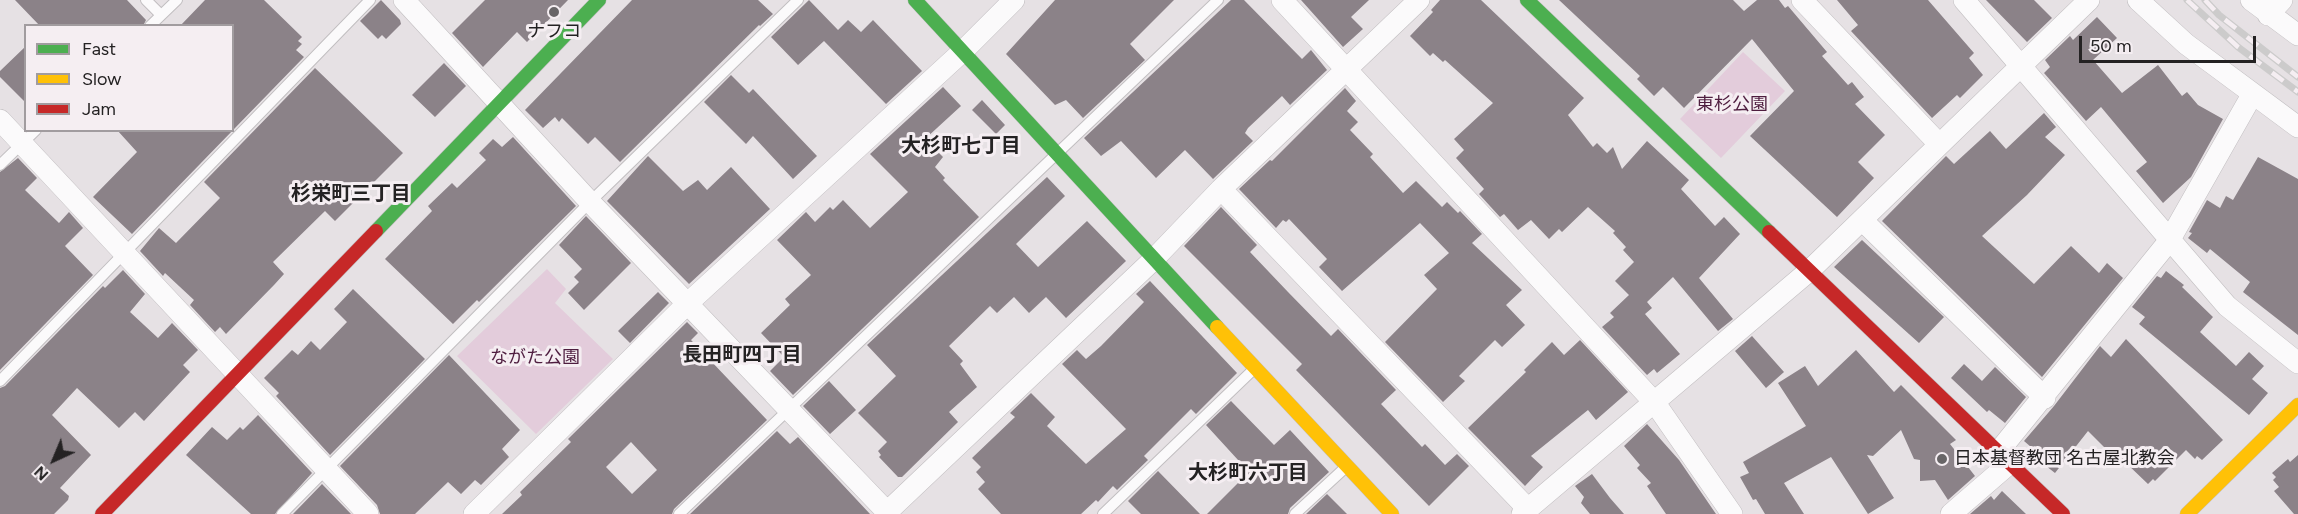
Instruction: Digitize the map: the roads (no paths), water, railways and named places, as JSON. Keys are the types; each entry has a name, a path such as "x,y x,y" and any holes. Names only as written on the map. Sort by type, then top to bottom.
{"street":[{"path":"404,0 590,202 887,513 1153,260 1221,189 1419,0"},
{"path":"102,514 599,0"},
{"path":"915,0 1153,260 1392,514"},
{"path":"474,514 687,304 963,51 1014,0"},
{"path":"1282,0 1346,72 1655,403 1732,514"},
{"path":"1527,0 2063,514"},
{"path":"1802,0 1939,144"},
{"path":"1964,0 2227,306 2298,363"},
{"path":"1221,189 1524,511 1809,271 2089,0"},
{"path":"2138,0 2186,44 2298,127"},
{"path":"2251,0 2275,7 2298,35"},
{"path":"1951,514 2004,457 2045,398 2169,241 2252,95"},
{"path":"0,120 29,137 125,254 238,372 368,514"},
{"path":"1863,221 2045,398"},
{"path":"2187,514 2298,405"}],"lane":[{"path":"146,0 161,15"},
{"path":"152,24 177,0"},
{"path":"0,381 370,0"},
{"path":"282,514 328,471 590,202 798,0"},
{"path":"679,514 1218,0"},
{"path":"0,165 29,137"},
{"path":"1102,514 1256,367"},
{"path":"1295,514 1347,465"}],"railway":[{"path":"2187,0 2238,47 2298,92"},
{"path":"2205,0 2219,15 2298,77"}],"place":[{"name":"ナフコ","path":"554,12"},
{"name":"日本基督教団 名古屋北教会","path":"1942,459"}],"district":[{"name":"大杉町七丁目","path":"961,146"},
{"name":"杉栄町三丁目","path":"351,194"},
{"name":"長田町四丁目","path":"742,355"},
{"name":"大杉町六丁目","path":"1248,473"}],"park label":[{"name":"東杉公園","path":"1732,105"},
{"name":"ながた公園","path":"535,358"}]}
